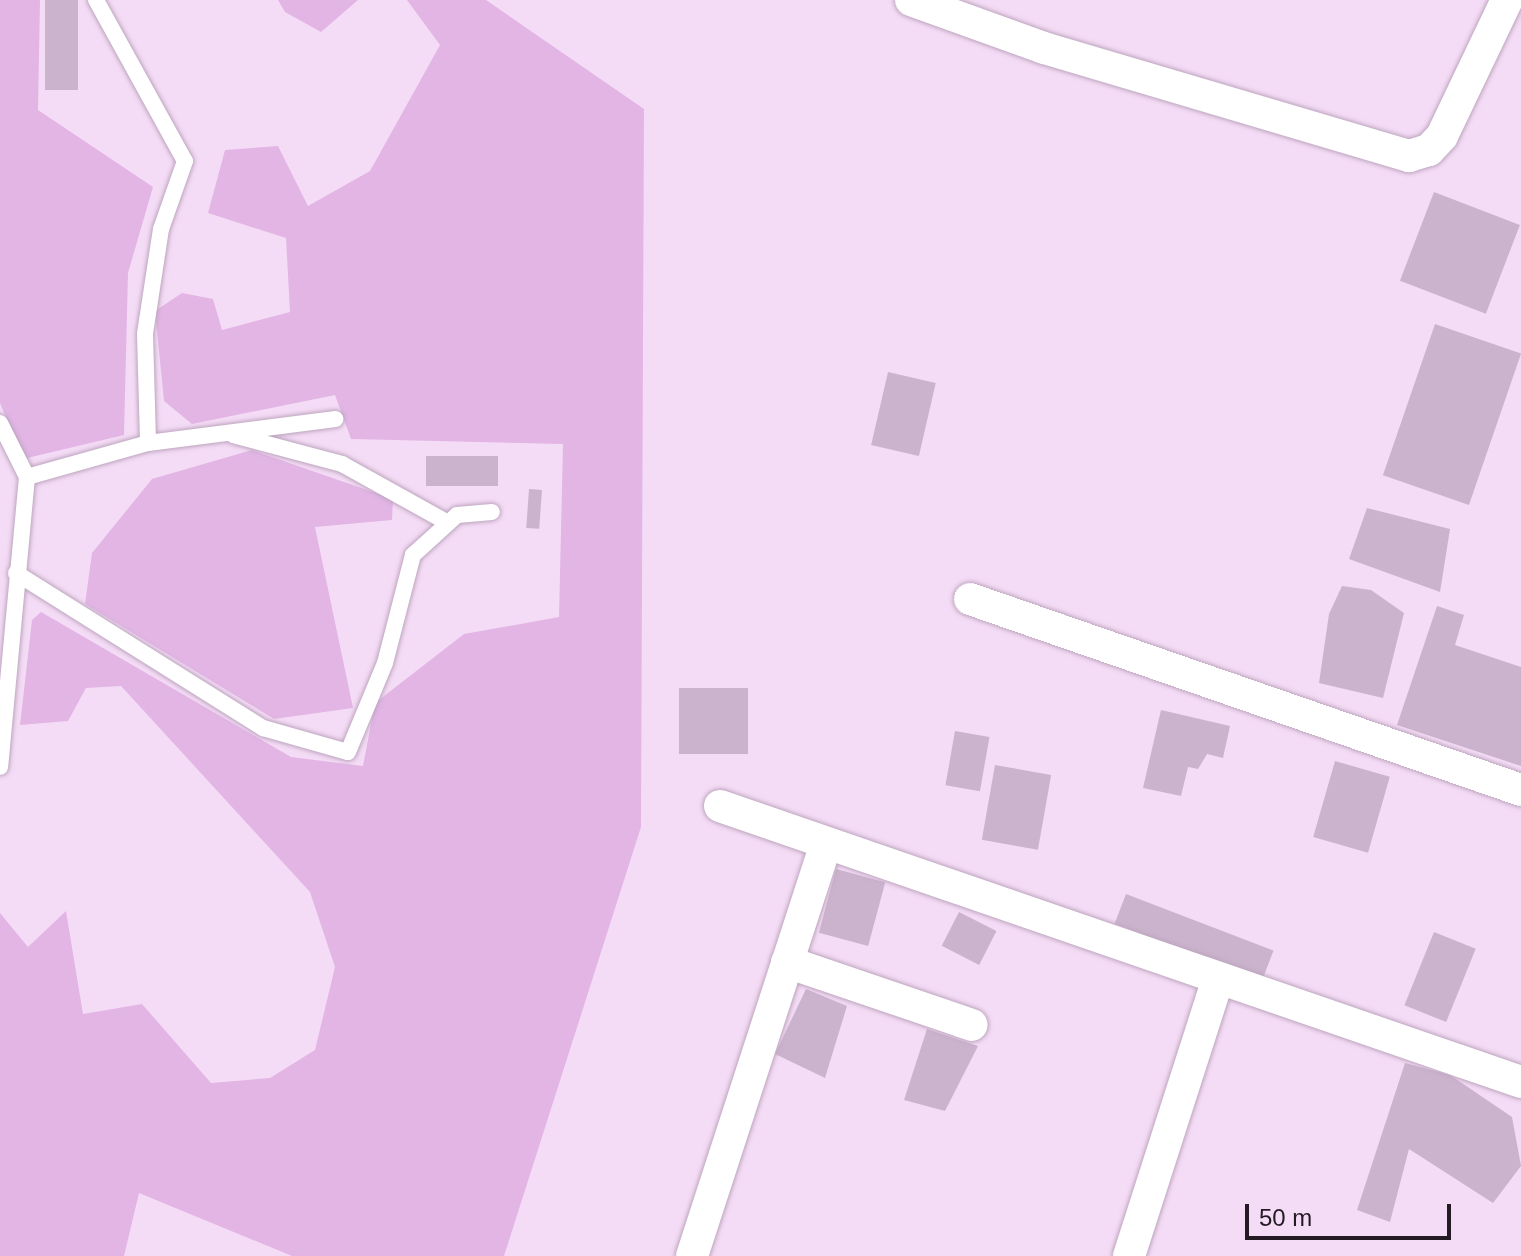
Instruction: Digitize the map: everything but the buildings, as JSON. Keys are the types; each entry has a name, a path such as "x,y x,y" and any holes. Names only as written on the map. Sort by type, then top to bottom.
{"street":[{"path":"911,0 1059,53 1409,156 1442,136 1507,0"},
{"path":"970,599 1521,790"},
{"path":"720,806 1521,1082"},
{"path":"692,1256 826,843"},
{"path":"787,962 972,1025"},
{"path":"1129,1256 1218,978"}],"lane":[{"path":"96,0 185,161 161,229 145,334 148,443"},
{"path":"27,477 148,443 335,419"},
{"path":"0,423 27,477 0,767"},
{"path":"225,433 342,464 448,523"},
{"path":"16,573 263,728 348,752 385,663 413,555 448,523 492,512"}],"shaded area":[{"path":"0,0 40,0 38,110 153,187 128,273 124,435 23,459 0,403"},
{"path":"278,0 358,0 321,32 285,12"},
{"path":"407,0 486,0 644,109 641,827 504,1256 292,1256 139,1193 124,1256 0,1256 0,913 28,947 66,911 83,1014 142,1004 211,1083 270,1078 315,1050 335,967 310,892 121,686 86,688 68,721 20,725 32,620 41,612 291,757 363,766 375,703 464,634 559,617 563,444 351,439 335,395 192,424 164,401 155,311 182,293 213,299 222,330 290,312 286,238 208,213 225,150 278,146 308,206 370,171 440,45"},
{"path":"252,450 393,499 392,520 315,527 353,708 274,719 85,604 92,553 152,479"}]}
